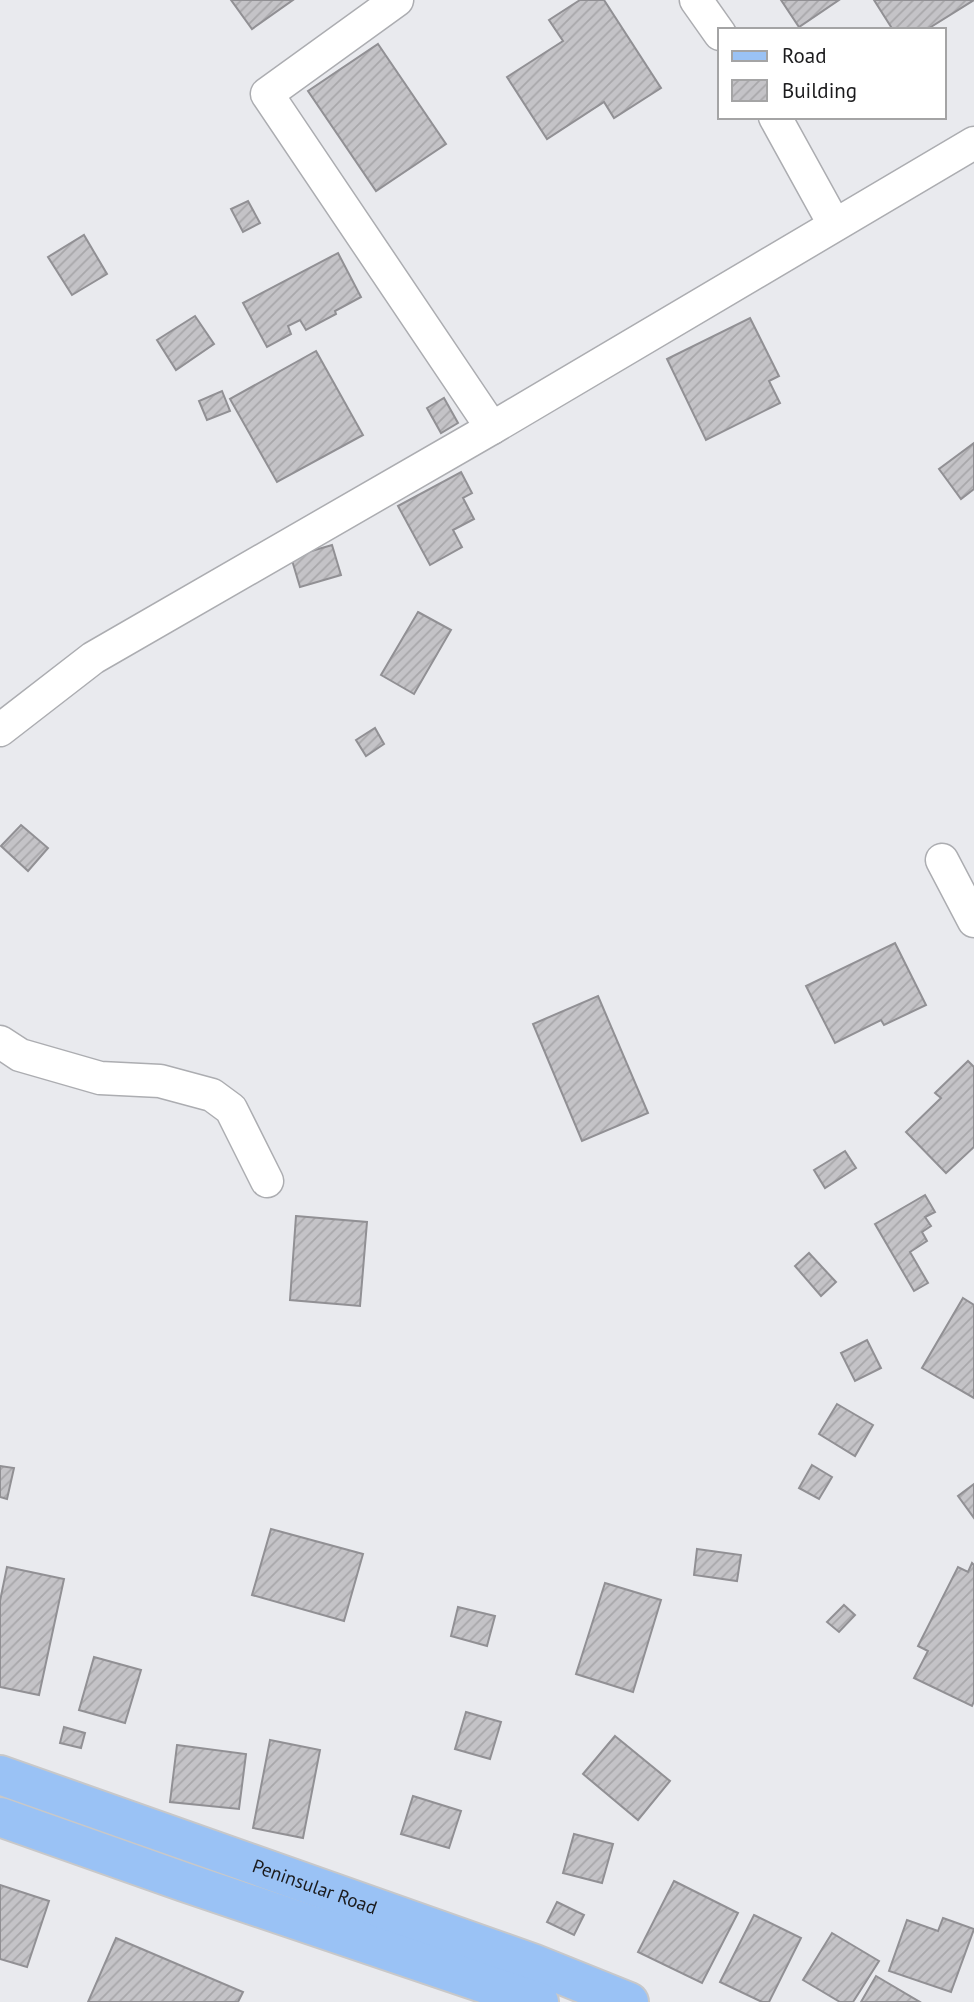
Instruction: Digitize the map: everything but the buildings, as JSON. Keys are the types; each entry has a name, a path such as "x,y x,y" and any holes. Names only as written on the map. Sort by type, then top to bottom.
{"main road":[{"name":"Peninsular Road","path":"0,1775 532,1963 629,2002"},
{"name":"Peninsular Road","path":"0,1817 539,2002"}],"street":[{"path":"397,0 267,94 492,428"},
{"path":"696,0 718,31"},
{"path":"776,119 834,224"},
{"path":"0,730 93,659 492,428 974,143"},
{"path":"942,860 974,921"},
{"path":"0,1042 20,1055 100,1078 160,1082 212,1096 231,1109 267,1181"}]}
